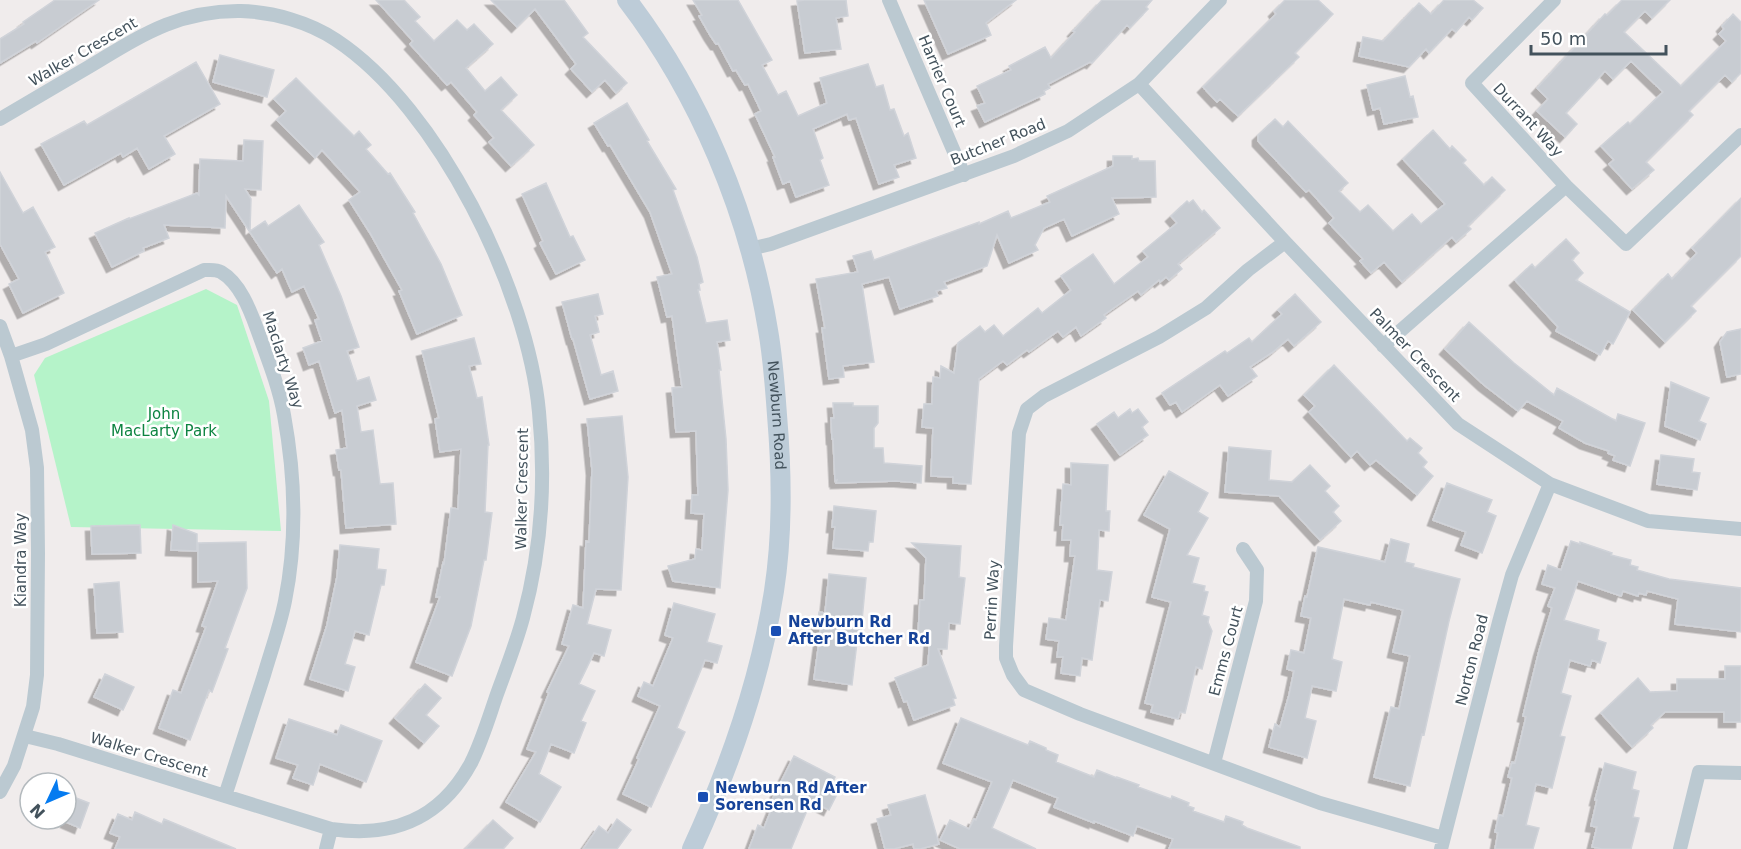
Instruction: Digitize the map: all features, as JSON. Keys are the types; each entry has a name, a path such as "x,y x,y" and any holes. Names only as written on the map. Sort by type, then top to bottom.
{"street":[{"name":"Newburn Road","path":"627,0 661,49 689,99 707,134 730,189 750,249 769,331 780,448 781,511 775,579 762,652 749,703 713,803 692,849"},
{"name":"Harrier Court","path":"889,0 964,175"},
{"name":"Butcher Road","path":"750,249 771,244 964,175 1033,148 1068,131 1139,84 1220,0"},
{"name":"Durrant Way","path":"1554,0 1472,83 1566,186 1626,244 1741,135"},
{"name":"Walker Crescent","path":"0,120 136,39 180,19 239,11 255,6 304,23 335,39 385,82 416,117 436,145 493,248 516,307 533,370 542,452 536,557 518,635 472,760 456,786 445,798 428,813 410,823 371,831 331,829 58,744 25,736"},
{"name":"Palmer Crescent","path":"1139,84 1285,243 1458,424 1550,484 1648,520 1741,529"},
{"path":"1383,346 1566,186"},
{"name":"Perrin Way","path":"1285,243 1248,270 1206,308 1159,337 1044,396 1027,409 1019,433 1006,658 1013,675 1024,690 1080,714 1320,803 1442,843"},
{"name":"Maclarty Way","path":"11,356 46,344 204,270 213,269 222,272 240,292 250,309 284,414 293,502 291,553 285,601 225,796"},
{"name":"Kiandra Way","path":"0,326 32,430 37,468 38,553 37,675 33,707 14,766 0,792"},
{"name":"Norton Road","path":"1442,843 1498,621 1512,575 1550,484"},
{"name":"Emms Court","path":"1214,763 1256,601 1257,570 1243,549"},
{"path":"1680,849 1698,772 1741,773"},
{"path":"326,849 331,829"}],"green space":[{"name":"John MacLarty Park","path":"206,289 237,305 269,401 281,531 71,527 34,375 45,358"}],"building":[{"path":"55,0 99,0 37,43 36,41 0,63 0,39"},
{"path":"376,0 404,0 420,17 415,21 434,41 457,20 467,30 474,24 493,44 466,68 485,91 501,77 517,95 501,110 534,145 511,166 489,142 494,138 474,115 477,112 451,82 447,85 410,44 413,41"},
{"path":"491,0 564,0 588,33 583,37 627,83 616,93 605,80 592,92 571,69 576,64 535,9 517,27"},
{"path":"693,0 738,0 772,60 762,65 778,95 786,91 798,116 827,103 820,78 868,64 876,87 883,85 890,110 894,109 904,136 908,133 916,158 894,165 899,177 879,184 856,118 849,120 847,114 813,129 829,185 796,197 790,181 783,184 773,157 775,157 755,114 761,111 748,84 745,85 736,70 733,71 718,43 716,44 699,16 702,15"},
{"path":"846,0 848,16 836,18 841,49 805,53 797,1"},
{"path":"924,0 1016,0 986,23 991,35 948,54"},
{"path":"1102,0 1152,0 1146,7 1148,9 1130,28 1127,25 1092,63 1048,84 1050,88 1044,91 1045,94 985,122 977,106 985,103 977,86 1011,70 1009,66 1045,47 1051,58"},
{"path":"1285,0 1318,0 1333,14 1295,53 1299,57 1238,116 1220,99 1217,102 1203,87 1276,14 1274,11"},
{"path":"1444,0 1473,0 1483,8 1472,20 1469,17 1456,32 1452,29 1429,53 1426,49 1409,67 1359,56 1363,37 1383,41 1419,3 1431,14"},
{"path":"1622,0 1670,0 1652,18 1645,11 1624,32 1681,86 1726,41 1719,34 1724,29 1722,26 1733,14 1741,22 1741,73 1732,82 1725,75 1689,111 1693,115 1646,162 1654,170 1632,189 1609,164 1614,160 1601,146 1628,122 1630,124 1663,92 1631,61 1613,79 1605,71 1566,113 1577,124 1565,137 1537,111 1548,99 1537,88 1605,14 1607,15"},
{"path":"220,55 274,70 267,97 213,82"},
{"path":"196,62 220,104 164,136 175,154 149,169 137,148 123,157 121,153 64,185 41,144 84,121 87,125"},
{"path":"1405,76 1418,117 1384,124 1380,108 1373,110 1367,85"},
{"path":"296,78 354,136 359,131 371,145 366,149 388,174 390,173 415,212 413,213 441,264 462,315 417,334 399,291 402,290 349,200 360,192 322,150 315,158 277,120 286,111 274,99"},
{"path":"627,103 676,189 673,190 697,257 703,282 699,284 700,290 698,290 706,323 727,320 730,340 717,342 721,370 719,370 726,439 728,490 720,588 673,581 668,566 695,559 696,549 702,550 704,514 691,513 692,495 698,495 696,431 676,432 672,388 682,387 672,316 667,317 657,277 672,274 650,212 610,145 608,146 594,123"},
{"path":"1275,119 1283,127 1288,121 1348,183 1339,191 1360,212 1368,205 1393,231 1412,214 1421,224 1445,204 1403,159 1433,130 1450,149 1452,146 1466,160 1463,163 1484,185 1492,177 1505,190 1468,226 1471,229 1456,242 1452,237 1402,282 1384,262 1371,273 1360,261 1363,259 1329,223 1334,218 1309,190 1306,192 1258,141 1258,135"},
{"path":"244,140 263,141 261,190 245,189 251,199 250,231 265,221 268,226 299,205 324,242 319,245 341,296 359,347 347,351 357,381 369,377 376,400 357,406 361,432 373,430 380,484 393,483 396,524 346,528 341,470 339,470 336,450 347,448 342,410 335,413 319,361 309,365 303,348 322,341 315,320 319,319 304,286 292,292 282,269 277,273 226,196 225,228 164,225 169,238 143,248 144,251 112,267 95,233 197,193 199,195 200,159 243,161"},
{"path":"1113,156 1132,156 1132,159 1138,158 1139,161 1155,161 1156,197 1112,198 1119,214 1072,236 1064,219 1044,228 1035,245 1038,250 1009,263 997,235 987,266 944,282 947,288 936,291 938,296 900,309 889,277 862,284 874,362 843,366 844,377 829,379 822,328 825,328 816,279 858,272 853,256 871,251 874,260 979,222 979,224 1008,211 1011,218 1050,202 1047,196 1113,166"},
{"path":"0,172 23,213 33,207 55,247 45,252 64,293 23,313 9,284 19,279 0,244"},
{"path":"546,183 570,237 573,236 585,260 556,274 540,243 543,241 522,194"},
{"path":"1741,198 1741,256 1691,306 1696,311 1665,342 1633,310 1668,274 1672,279 1697,253 1692,248"},
{"path":"1193,200 1202,212 1204,210 1220,228 1178,264 1182,269 1169,280 1166,277 1160,282 1159,280 1141,295 1138,291 1104,315 1106,318 1081,336 1076,327 1063,337 1058,331 1007,365 1003,361 979,379 971,484 953,483 953,477 931,476 933,428 922,427 924,404 932,404 933,377 940,378 941,366 954,373 958,343 980,326 985,332 994,325 1003,336 1038,308 1042,313 1071,290 1061,276 1093,254 1114,284 1148,257 1143,251 1177,223 1171,216 1187,201 1189,203"},
{"path":"1566,239 1579,253 1572,260 1583,273 1576,280 1630,312 1613,344 1608,341 1600,355 1556,331 1558,327 1515,280 1532,264 1535,268"},
{"path":"598,294 603,314 595,316 599,332 590,335 601,375 613,371 618,391 590,399 562,302"},
{"path":"1295,294 1321,322 1294,346 1288,339 1250,367 1257,376 1228,396 1220,385 1182,412 1176,402 1170,405 1162,393 1225,351 1227,353 1249,338 1252,342 1282,314 1278,310"},
{"path":"1469,322 1554,395 1557,388 1616,421 1618,414 1645,423 1630,466 1613,460 1615,456 1608,453 1609,451 1585,443 1559,428 1563,421 1527,401 1518,411 1484,385 1445,349"},
{"path":"1741,329 1741,374 1727,377 1720,342 1727,332"},
{"path":"474,338 481,364 469,366 477,398 482,397 489,445 485,512 492,513 486,560 484,560 471,626 452,676 416,662 440,597 436,597 444,564 451,508 458,509 461,449 440,452 435,419 439,418 422,351"},
{"path":"1334,365 1407,441 1410,438 1422,448 1418,453 1427,462 1423,467 1433,476 1417,495 1376,460 1370,465 1357,451 1351,457 1309,412 1315,406 1304,395"},
{"path":"1671,382 1709,398 1699,421 1706,424 1700,440 1665,426"},
{"path":"833,403 878,406 878,423 874,428 874,448 883,448 884,463 922,466 921,483 896,481 836,483 831,418 834,418"},
{"path":"1130,409 1132,413 1138,409 1148,422 1142,427 1148,435 1120,455 1097,424 1114,412 1118,418"},
{"path":"622,416 628,477 621,590 596,589 587,624 611,630 604,656 594,653 579,684 595,691 581,721 586,723 574,753 551,744 539,774 561,787 540,822 506,802 536,752 527,749 549,693 547,692 569,646 562,644 573,605 583,608 592,470 587,419"},
{"path":"1229,447 1271,451 1269,480 1292,482 1310,465 1330,486 1325,491 1339,506 1333,512 1341,521 1320,540 1279,496 1225,492"},
{"path":"1661,455 1694,459 1692,472 1700,473 1697,490 1657,484"},
{"path":"1071,463 1108,465 1106,511 1110,511 1109,531 1099,530 1097,570 1112,572 1108,601 1100,600 1092,660 1082,658 1080,676 1061,673 1063,657 1057,657 1059,641 1046,639 1049,618 1066,620 1075,556 1070,556 1071,540 1062,540 1063,525 1060,525 1063,484 1071,485"},
{"path":"1169,471 1208,493 1198,512 1208,518 1187,555 1199,558 1192,583 1205,586 1204,591 1208,592 1202,615 1209,617 1208,622 1212,631 1202,669 1196,667 1185,713 1180,712 1178,719 1151,712 1153,705 1145,703 1171,602 1152,597 1170,529 1144,515"},
{"path":"1447,483 1492,500 1487,512 1496,516 1482,553 1461,545 1466,532 1433,520"},
{"path":"834,506 876,511 873,542 869,542 868,551 833,548"},
{"path":"140,525 141,553 92,554 91,526"},
{"path":"173,525 197,534 197,551 171,550"},
{"path":"1391,539 1409,544 1405,562 1414,564 1413,567 1460,579 1410,786 1374,777 1391,707 1399,709 1410,656 1393,652 1403,610 1371,602 1370,605 1344,599 1332,659 1342,662 1336,691 1312,686 1305,718 1316,721 1307,758 1269,747 1275,724 1280,727 1289,695 1294,671 1287,669 1291,650 1304,653 1311,618 1301,616 1318,547 1385,562"},
{"path":"1571,541 1631,560 1630,565 1638,567 1637,570 1669,579 1741,588 1741,632 1675,624 1678,599 1647,591 1646,595 1639,593 1638,596 1623,591 1621,596 1578,581 1564,620 1599,630 1597,640 1606,643 1600,663 1592,660 1590,666 1570,660 1561,693 1571,696 1560,736 1565,737 1552,788 1536,784 1526,825 1539,828 1533,849 1495,849 1498,833 1495,832 1499,815 1503,816 1512,778 1508,777 1512,762 1515,763 1526,717 1523,716 1552,608 1548,606 1555,588 1542,584 1548,565 1561,570"},
{"path":"246,542 247,588 212,692 209,690 190,740 159,728 173,690 181,693 206,627 202,626 218,581 198,582 198,543"},
{"path":"912,543 961,546 959,577 965,578 960,624 949,623 947,649 938,649 956,698 953,699 955,705 914,720 895,678 928,665 930,636 918,635 920,600 924,600 926,558"},
{"path":"340,545 379,549 377,569 386,570 384,585 381,585 369,635 355,631 345,664 355,667 348,691 310,679 327,625 337,577"},
{"path":"829,574 866,578 860,642 857,642 852,685 814,679 821,627 817,627 819,612 825,613"},
{"path":"119,582 123,632 97,633 94,584"},
{"path":"674,603 715,614 707,642 722,646 717,663 705,660 677,728 685,732 651,807 623,794 660,706 638,696 644,682 653,686 673,638 665,635"},
{"path":"1725,666 1741,666 1741,722 1724,722 1724,712 1665,712 1651,725 1653,728 1632,747 1601,713 1638,678 1650,692 1677,691 1677,679 1725,679"},
{"path":"105,674 134,687 123,710 94,697"},
{"path":"425,684 441,698 426,715 439,726 424,743 395,718"},
{"path":"961,718 1028,745 1030,741 1046,748 1058,755 1056,762 1094,777 1097,770 1171,799 1172,796 1189,803 1188,806 1194,808 1193,811 1224,822 1226,816 1243,822 1242,825 1247,828 1300,847 1300,849 1169,849 1173,839 1137,826 1133,836 1094,821 1094,823 1054,807 1058,798 1013,780 992,828 1036,849 960,849 940,840 950,820 969,829 974,819 976,820 992,782 943,763"},
{"path":"289,719 337,735 341,725 382,741 366,782 320,764 313,785 293,778 298,765 276,758"},
{"path":"794,756 835,777 829,790 837,794 829,810 811,801 791,849 749,849 758,825 764,828 774,803 771,802"},
{"path":"1605,763 1636,772 1632,789 1639,791 1633,817 1639,818 1631,849 1592,847 1597,827 1591,826 1597,800 1595,800"},
{"path":"925,795 939,844 920,849 914,849 913,844 885,849 877,819 891,815 888,805"},
{"path":"78,799 89,803 80,828 78,827"},
{"path":"135,812 162,824 164,819 236,849 115,849 120,837 110,833 118,814 132,820"},
{"path":"617,819 631,830 617,849 583,849 599,826 608,833"},
{"path":"493,820 513,838 503,849 465,849"}],"place":[{"name":"Newburn Rd After Butcher Rd","path":"776,631"},
{"name":"Newburn Rd After Sorensen Rd","path":"703,797"}]}
